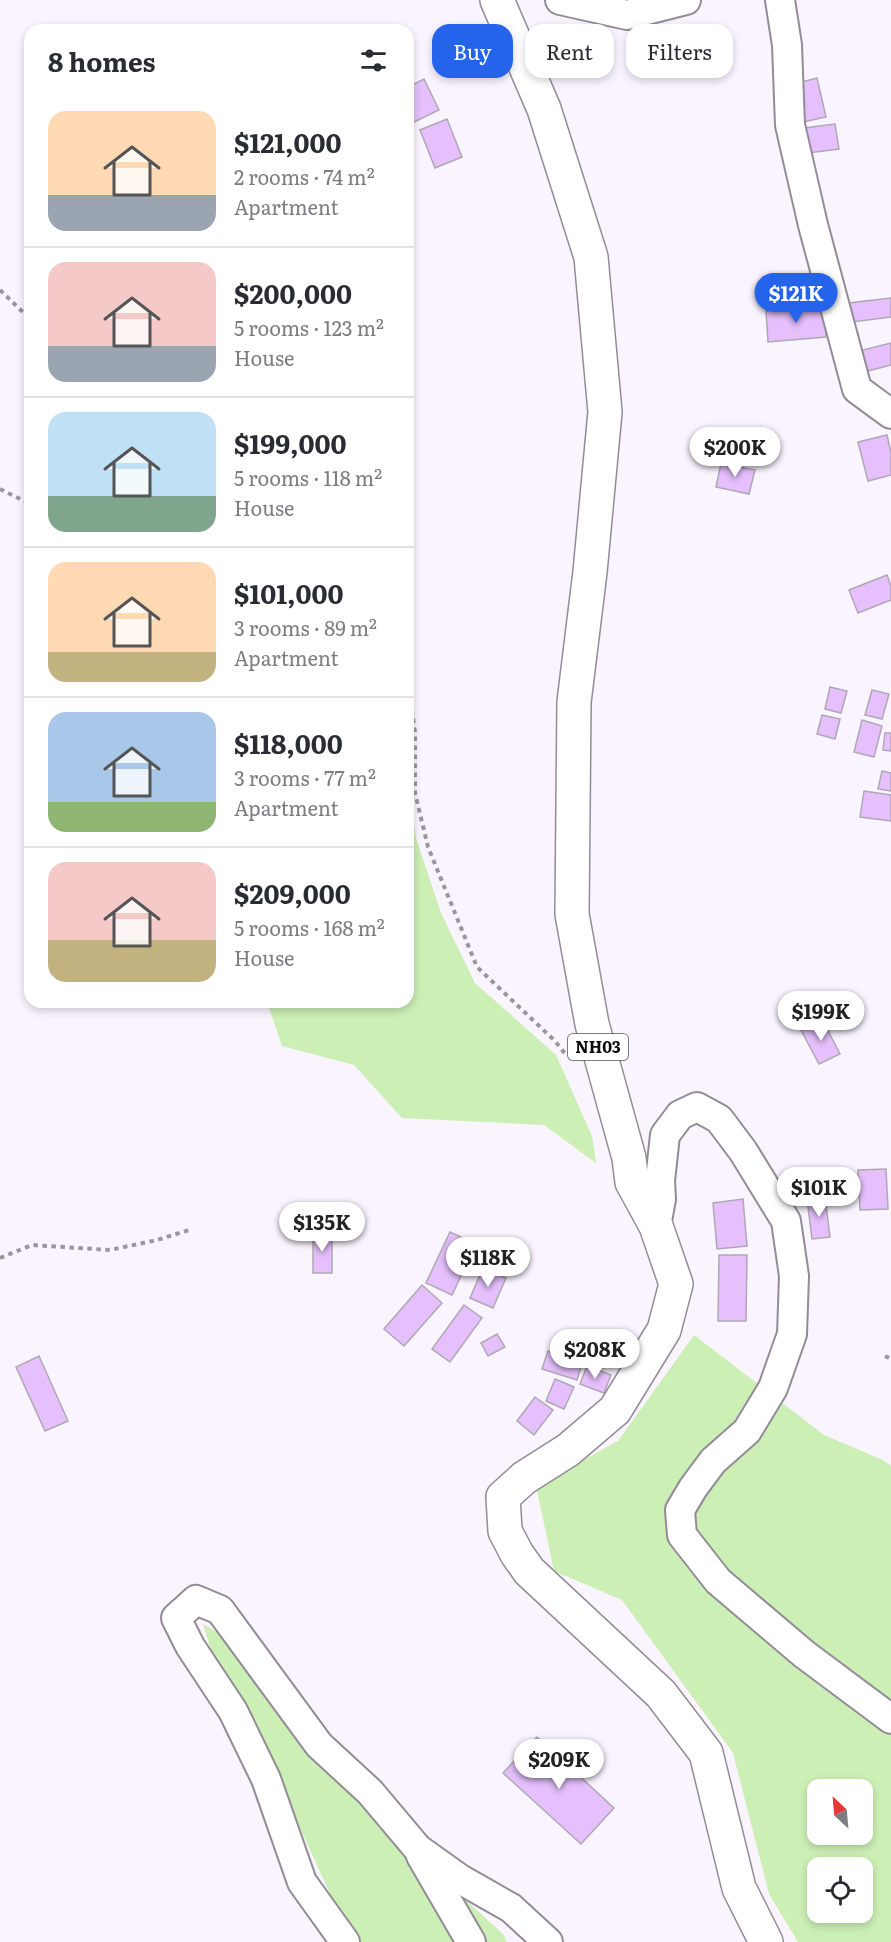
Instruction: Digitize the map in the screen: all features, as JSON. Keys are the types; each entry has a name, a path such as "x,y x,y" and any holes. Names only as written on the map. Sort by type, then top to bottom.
{"main road":[{"name":"NH03","path":"497,0 544,109 591,257 605,412 590,572 574,702 572,914 592,1024 629,1158 632,1182 656,1226 676,1284 664,1330 615,1410 568,1450 524,1478 503,1497 505,1531 529,1571 660,1694 706,1753 739,1888 766,1942"}],"street":[{"path":"560,0 627,15 686,0"},
{"path":"780,0 787,45 790,125 813,225 851,367 857,389 891,414"},
{"path":"656,1226 661,1199 660,1181 665,1134 680,1115 698,1107 719,1119 742,1150 786,1221 794,1276 792,1334 773,1388 758,1414 747,1431 713,1461 680,1510 682,1535 718,1581 804,1654 891,1719"},
{"path":"345,1942 302,1882 261,1769 233,1711 190,1646 176,1618 196,1600 220,1610 319,1745 370,1792 418,1849 471,1942"},
{"path":"418,1849 460,1879 511,1908 548,1942"}],"path":[{"path":"0,290 24,312"},
{"path":"0,489 24,501"},
{"path":"414,725 415,793 428,847 477,967 555,1041 569,1059"},
{"path":"0,1258 32,1245 110,1250 157,1240 189,1230"},
{"path":"885,1356 891,1359"}],"green space":[{"path":"414,825 416,838 441,913 475,983 556,1055 592,1136 596,1163 544,1125 402,1118 354,1065 282,1046 269,1008 414,1008"},
{"path":"694,1335 824,1435 883,1460 891,1466 891,1942 798,1942 769,1894 733,1753 622,1600 554,1571 536,1486 618,1441"},
{"path":"203,1624 227,1638 347,1792 503,1934 507,1942 356,1942 339,1914 287,1799 215,1663"}],"building":[{"path":"817,78 826,117 803,122 794,84"},
{"path":"424,79 439,110 414,122 414,84"},
{"path":"447,119 462,157 435,168 420,130"},
{"path":"835,124 839,149 808,153 804,128"},
{"path":"891,298 891,317 852,322 849,303"},
{"path":"824,307 826,337 768,342 766,311"},
{"path":"891,343 891,365 864,372 859,351"},
{"path":"887,435 891,453 891,475 868,481 858,442"},
{"path":"735,446 752,448 749,464 732,461"},
{"path":"721,463 755,470 749,494 716,487"},
{"path":"887,575 891,586 891,600 858,613 849,590"},
{"path":"830,687 847,691 841,713 825,709"},
{"path":"872,690 889,694 882,719 865,715"},
{"path":"822,715 840,719 835,739 817,734"},
{"path":"862,720 882,726 874,757 854,752"},
{"path":"885,733 891,733 891,751 883,750"},
{"path":"882,771 891,773 891,791 878,789"},
{"path":"864,791 891,795 891,821 860,817"},
{"path":"822,1019 840,1054 819,1064 801,1030"},
{"path":"886,1169 888,1209 860,1210 858,1170"},
{"path":"825,1197 830,1237 812,1239 807,1199"},
{"path":"743,1199 747,1246 717,1249 713,1203"},
{"path":"450,1232 476,1244 452,1295 426,1283"},
{"path":"313,1233 332,1233 332,1273 313,1273"},
{"path":"719,1255 747,1255 746,1321 718,1321"},
{"path":"483,1268 506,1278 493,1308 470,1298"},
{"path":"422,1285 442,1303 404,1346 384,1329"},
{"path":"464,1305 482,1318 450,1362 432,1349"},
{"path":"497,1334 505,1347 488,1356 481,1343"},
{"path":"588,1341 611,1351 604,1368 580,1358"},
{"path":"548,1351 582,1363 577,1380 542,1369"},
{"path":"39,1356 68,1421 45,1431 16,1367"},
{"path":"587,1366 611,1375 604,1393 580,1384"},
{"path":"555,1379 574,1387 564,1409 546,1401"},
{"path":"535,1397 553,1410 534,1435 517,1421"},
{"path":"537,1737 614,1808 581,1844 503,1773"}]}
